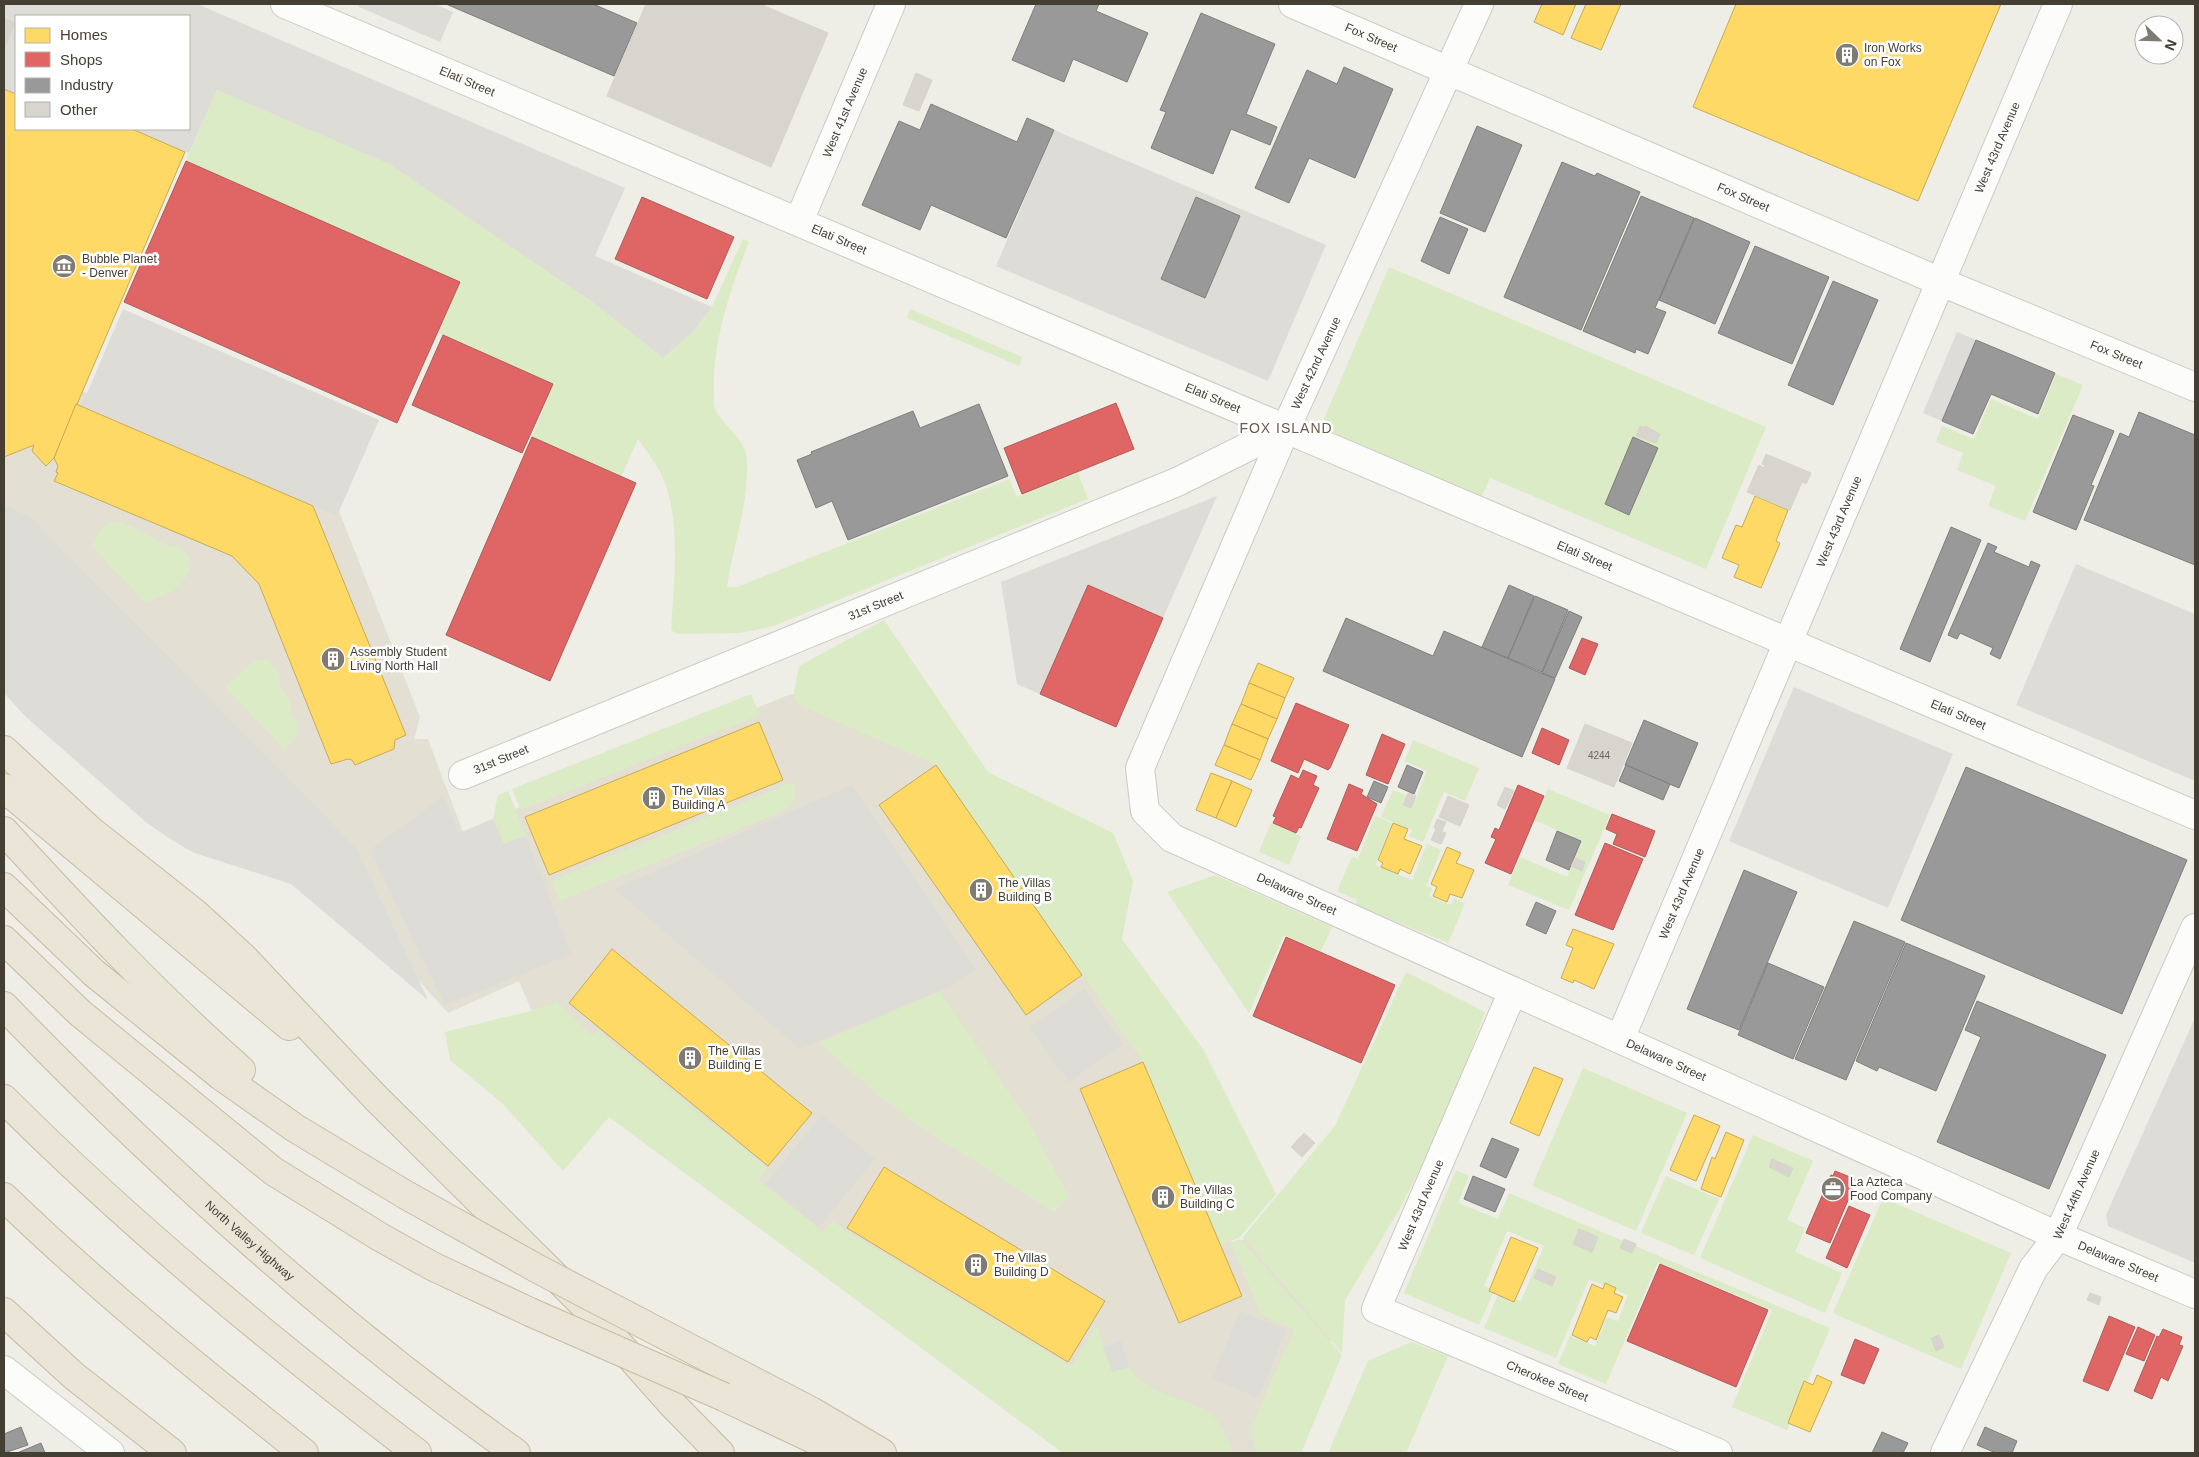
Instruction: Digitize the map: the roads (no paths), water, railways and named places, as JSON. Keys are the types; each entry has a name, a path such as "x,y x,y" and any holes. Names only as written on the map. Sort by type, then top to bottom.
{"highway":[{"path":"4,750 90,830 196,914 242,956 375,1097 586,1307 672,1404 720,1453"},
{"path":"4,788 375,1097"},
{"path":"4,831 91,926 220,1051 291,1113 367,1171"},
{"path":"4,886 94,972 221,1076 295,1128 406,1195 538,1269 811,1411 882,1453"},
{"path":"4,940 80,1013 273,1171 380,1237 432,1266 530,1312 724,1397 843,1453"},
{"name":"North Valley Highway","path":"4,1006 56,1060 209,1205 369,1340 472,1423 516,1453"},
{"path":"4,1099 153,1238 308,1368 417,1453"},
{"path":"4,1198 119,1302 304,1453"},
{"path":"4,1312 74,1376 172,1453"}],"street":[{"name":"West 41st Avenue","path":"799,221 892,4"},
{"name":"Fox Street","path":"1293,4 1941,282 2195,387"},
{"name":"West 42nd Avenue","path":"1145,811 1140,768 1286,428 1479,4"},
{"name":"West 43rd Avenue","path":"1620,1039 2058,4"},
{"name":"Elati Street","path":"300,7 2195,815"},
{"name":"31st Street","path":"463,775 1177,482 1286,428"},
{"name":"Delaware Street","path":"1145,811 1172,838 2058,1236 2195,1294"},
{"name":"West 44th Avenue","path":"1945,1453 2033,1269 2058,1236 2195,928"},
{"name":"West 43rd Avenue","path":"1376,1309 1512,991"},
{"name":"Cherokee Street","path":"1376,1309 1718,1453"},
{"path":"4,1370 110,1453"}],"place":[{"name":"Iron Works on Fox","path":"1847,55"},
{"name":"Bubble Planet - Denver","path":"64,266"},
{"name":"Assembly Student Living North Hall","path":"333,659"},
{"name":"The Villas Building A","path":"654,798"},
{"name":"The Villas Building B","path":"981,890"},
{"name":"The Villas Building E","path":"690,1058"},
{"name":"La Azteca Food Company","path":"1833,1189"},
{"name":"The Villas Building C","path":"1163,1197"},
{"name":"The Villas Building D","path":"976,1265"}],"district":[{"name":"FOX ISLAND","path":"1286,428"}]}
